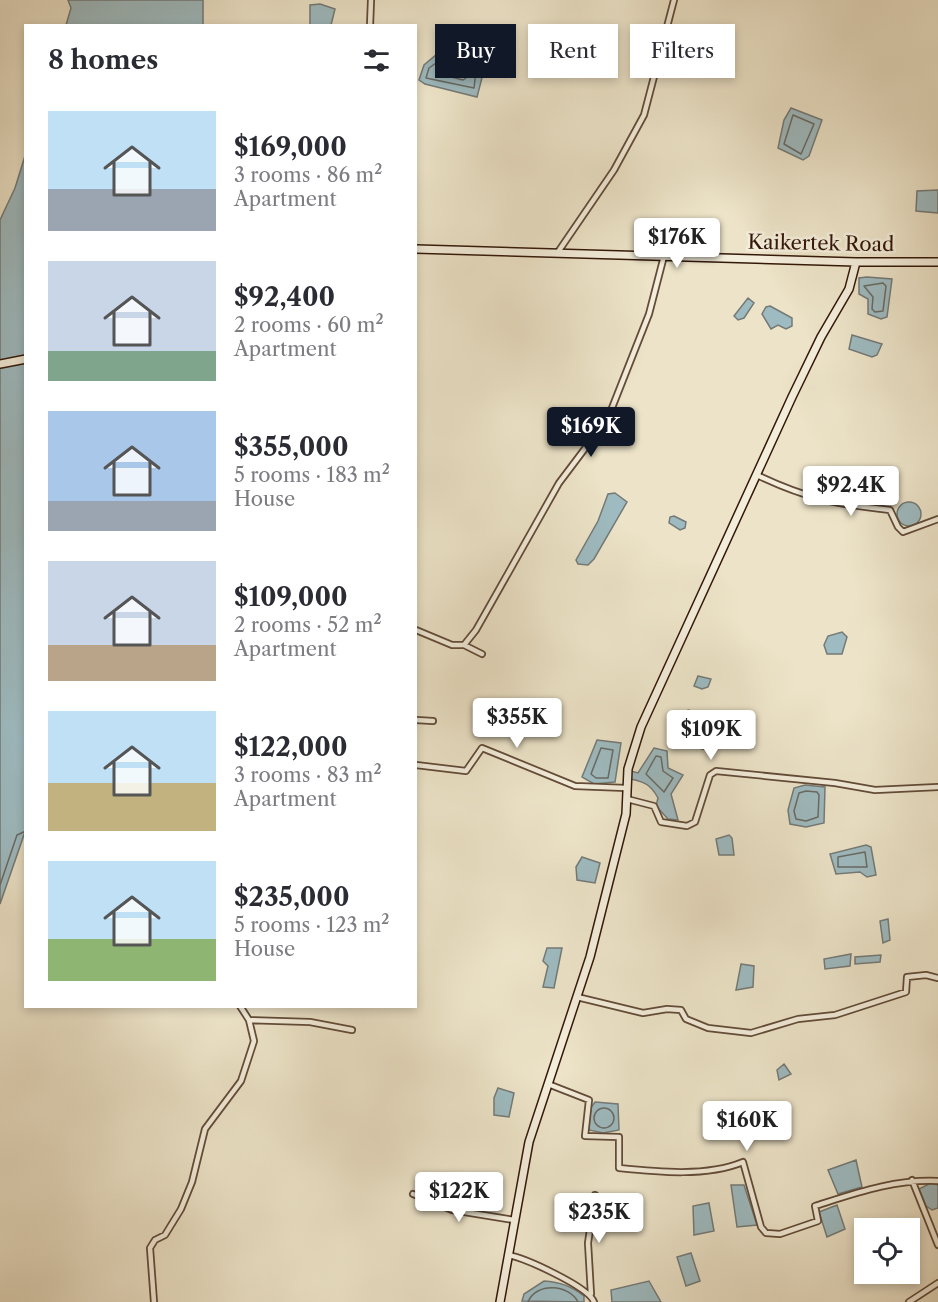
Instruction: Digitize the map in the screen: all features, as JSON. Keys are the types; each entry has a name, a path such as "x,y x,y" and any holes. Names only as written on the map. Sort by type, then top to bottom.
{"main road":[{"name":"Kaikertek Road","path":"417,249 856,262 938,262"},
{"path":"500,1302 529,1142 577,997 618,847 627,800 628,768 641,727 821,337 849,289 856,262"},
{"path":"0,364 24,359"}],"street":[{"path":"370,24 371,0"},
{"path":"558,252 614,170 644,115 674,0"},
{"path":"464,645 476,630 559,483 608,418 649,314 664,256"},
{"path":"757,475 796,493 830,503 890,510 903,532 938,519"},
{"path":"417,630 456,646 464,645 482,654"},
{"path":"417,720 433,721"},
{"path":"417,765 466,771 482,748 575,786 626,788"},
{"path":"627,800 654,806 661,822 687,826 695,822 710,775 716,771 835,783 875,790 938,788"},
{"path":"577,997 643,1013 667,1009 681,1010 686,1019 708,1028 751,1033 798,1019 835,1015 906,992 907,977 926,975 938,978"},
{"path":"154,1302 150,1248 155,1240 165,1235 181,1209 192,1182 205,1129 241,1081 254,1041 249,1020 241,1008"},
{"path":"249,1020 310,1022 352,1030"},
{"path":"548,1084 589,1100 585,1136 619,1137 619,1168 646,1171 718,1170 743,1162 761,1227 766,1233 780,1234 818,1221 815,1206 869,1188 912,1180 938,1180"},
{"path":"912,1180 938,1245"},
{"path":"413,1194 452,1210 514,1220"},
{"path":"594,1302 591,1294 588,1243 595,1195"},
{"path":"508,1255 529,1261 591,1294"},
{"path":"909,1302 938,1283"}],"water":[{"path":"68,0 203,0 203,24 66,24 71,8"},
{"path":"320,4 335,9 331,24 310,24 310,5"},
{"path":"435,56 435,78 482,78 477,97 425,84 419,80 424,65"},
{"path":"791,108 822,120 809,156 803,160 778,148 784,120"},
{"path":"24,159 24,835 0,904 0,220 15,188"},
{"path":"938,190 938,213 916,211 917,191"},
{"path":"859,278 892,279 887,317 881,319 868,314 868,299 859,294"},
{"path":"748,298 754,303 744,318 738,320 734,316"},
{"path":"770,306 792,318 792,326 786,329 778,325 771,329 762,314 766,307"},
{"path":"852,335 882,344 877,355 872,357 849,349"},
{"path":"615,493 627,502 594,559 588,565 578,564 576,560 598,521 608,494"},
{"path":"909,502 917,506 921,514 917,522 909,526 901,522 897,514 901,506"},
{"path":"674,516 686,522 685,528 680,530 669,523 670,517"},
{"path":"842,632 847,637 842,654 827,654 824,645 828,636"},
{"path":"698,676 711,679 708,687 702,689 694,686"},
{"path":"688,710 722,721 720,734 710,736 683,726 683,714"},
{"path":"680,732 708,744 708,750 679,744 675,737"},
{"path":"597,740 621,743 615,782 594,784 582,777"},
{"path":"654,748 667,751 668,768 683,775 671,794 678,820 668,819 656,806 658,798 650,787 631,779 631,771 638,773"},
{"path":"805,785 825,787 824,823 806,827 790,824 788,810 794,788"},
{"path":"729,835 732,838 734,855 719,855 716,839"},
{"path":"866,845 871,847 876,875 867,877 860,872 836,874 830,854"},
{"path":"582,857 600,863 595,883 577,880 576,867"},
{"path":"888,919 890,940 883,943 880,921"},
{"path":"547,948 562,948 554,988 543,987 548,966 543,961"},
{"path":"851,954 850,966 825,969 824,959"},
{"path":"881,955 880,962 855,964 855,957"},
{"path":"741,964 754,966 753,987 736,990"},
{"path":"784,1064 791,1074 779,1080 777,1070"},
{"path":"498,1088 514,1093 509,1117 494,1115 494,1098"},
{"path":"595,1102 618,1104 619,1130 603,1133 589,1130 590,1109"},
{"path":"856,1160 862,1187 838,1194 828,1170"},
{"path":"931,1183 938,1185 938,1208 932,1210 926,1206 919,1189"},
{"path":"731,1185 744,1185 757,1225 737,1227"},
{"path":"709,1203 714,1231 694,1235 693,1206"},
{"path":"837,1205 845,1229 827,1237 819,1212"},
{"path":"691,1253 700,1281 686,1286 677,1257"},
{"path":"544,1281 570,1287 584,1296 584,1302 522,1301 524,1294"},
{"path":"649,1281 661,1302 612,1302 611,1290"}]}
